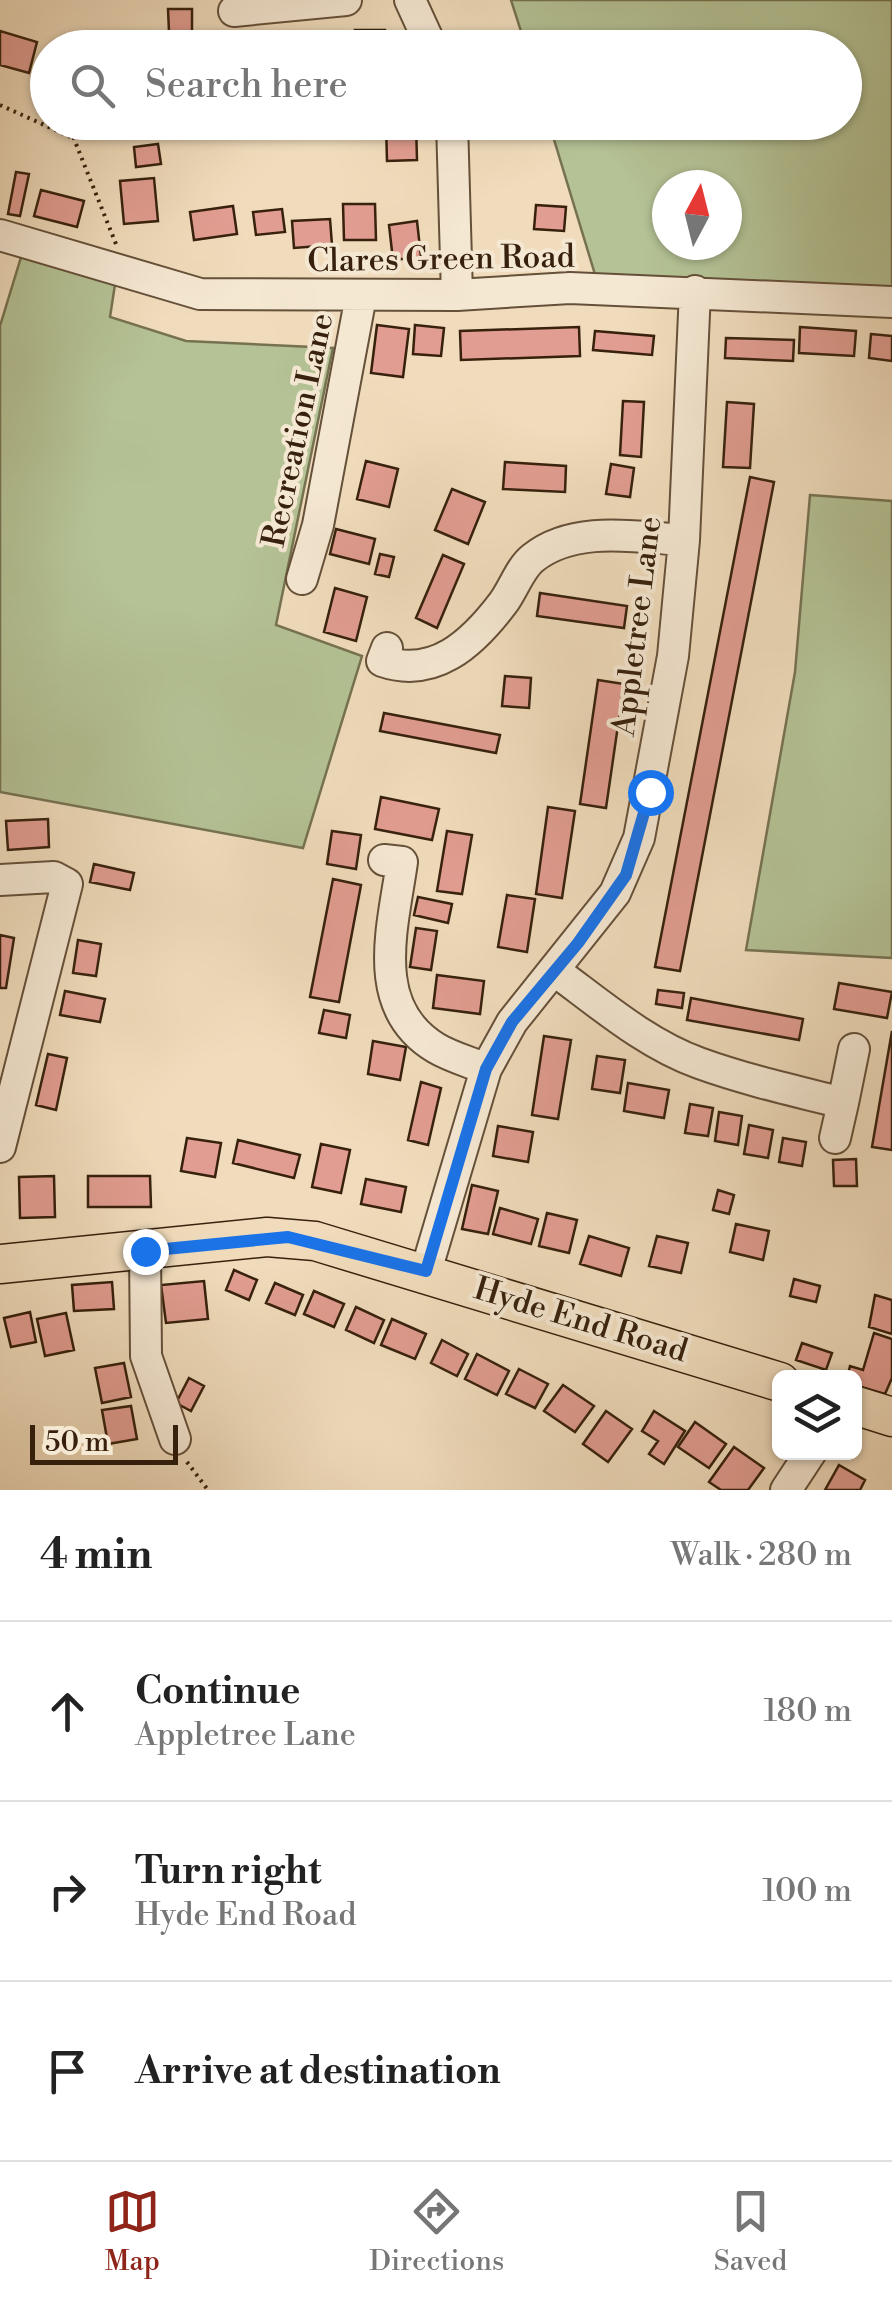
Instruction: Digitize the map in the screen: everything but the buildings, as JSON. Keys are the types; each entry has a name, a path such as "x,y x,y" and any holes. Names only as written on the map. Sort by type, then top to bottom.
{"main road":[{"name":"Hyde End Road","path":"0,1264 288,1237 426,1271 772,1379"},
{"path":"862,1408 892,1417"}],"street":[{"path":"235,16 346,0"},
{"path":"410,0 424,30"},
{"path":"453,140 457,295"},
{"name":"Clares Green Road","path":"0,235 200,294 457,295 570,288 892,302"},
{"name":"Appletree Lane","path":"426,1271 486,1069 512,1022 615,894 640,838 673,656 684,540 695,291"},
{"name":"Recreation Lane","path":"302,578 318,525 361,296"},
{"path":"381,660 402,668 438,664 471,638 502,604 532,558 574,539 616,536 684,540"},
{"path":"404,862 390,944 391,991 402,1018 435,1048 486,1069"},
{"path":"0,880 54,877 67,884 0,1147"},
{"path":"555,971 639,1032 697,1063 843,1103"},
{"path":"835,1138 854,1049"},
{"path":"145,1251 146,1356 175,1439"},
{"path":"786,1490 806,1460"}],"path":[{"path":"0,105 30,119"},
{"path":"74,140 125,272"},
{"path":"175,1439 193,1474 208,1490"}],"green space":[{"path":"511,0 892,0 892,292 597,281 554,140 862,140 862,30 521,30"},
{"path":"22,254 116,278 110,317 186,341 333,348 276,625 362,656 303,848 0,792 0,326"},
{"path":"810,495 892,501 892,958 746,950 795,672"}],"route":[{"path":"145,1251 288,1237 315,1240 426,1271 486,1069 512,1022 615,894 633,859 650,792"}]}
